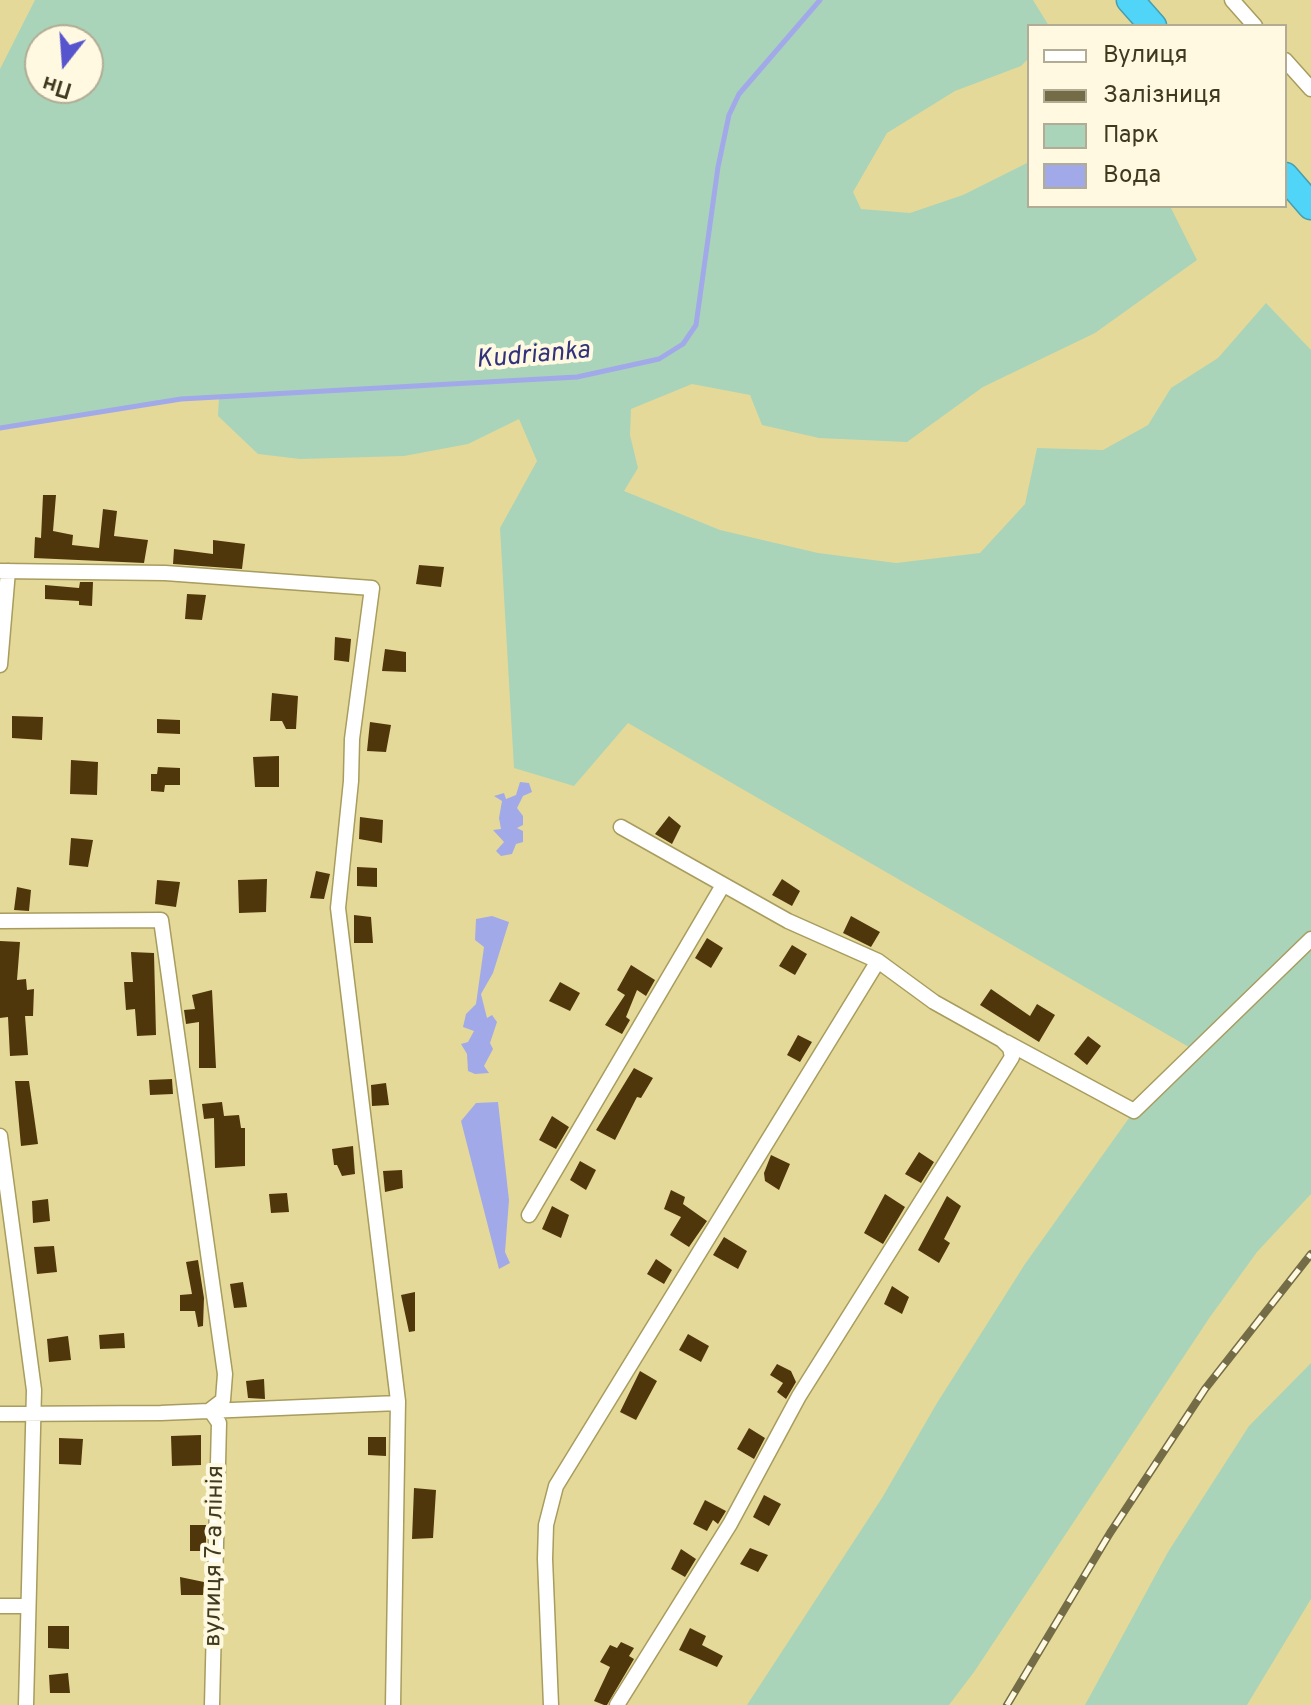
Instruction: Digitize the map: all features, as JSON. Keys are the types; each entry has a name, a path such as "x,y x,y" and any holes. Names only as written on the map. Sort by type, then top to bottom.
{"highway":[{"path":"1130,0 1151,24"},
{"path":"1287,178 1311,206"}],"street":[{"path":"1232,0 1253,24"},
{"path":"1287,62 1311,89"},
{"path":"0,665 4,571 165,573 372,588 352,739 338,917 398,1403 393,1705"},
{"path":"621,827 788,921 878,961 934,1002 1134,1111 1311,939"},
{"path":"529,1215 723,885"},
{"path":"0,921 161,920 225,1374 223,1400 210,1410"},
{"path":"551,1705 546,1525 556,1486 878,961"},
{"path":"617,1705 730,1524 799,1396 1006,1069 1012,1057 1010,1048 1002,1040"},
{"path":"0,1136 7,1248 35,1414 26,1705"},
{"path":"0,1414 398,1403"},
{"name":"вулиця 7-а лінія","path":"210,1410 219,1423 212,1705"},
{"path":"0,1606 28,1606"}],"green space":[{"path":"35,0 1033,0 1048,24 1027,24 1027,60 1021,66 955,91 887,133 853,192 861,209 910,213 963,195 1027,163 1027,208 1171,208 1197,260 1095,333 983,387 907,442 819,438 762,425 750,395 692,384 631,409 630,435 638,468 624,491 720,530 818,553 896,563 980,553 1025,504 1037,448 1103,450 1148,425 1171,388 1218,358 1266,303 1311,350 1311,1194 1257,1252 1210,1317 949,1705 747,1705 882,1498 937,1403 1025,1264 1134,1111 1194,1050 628,723 574,786 514,768 500,528 537,461 519,419 468,444 404,456 300,459 258,454 218,416 219,397 181,399 0,428 0,69"},
{"path":"1311,1363 1311,1599 1247,1705 1085,1705 1168,1552 1249,1426"}],"water":[{"path":"520,782 529,783 532,792 523,796 517,808 523,816 523,825 517,828 523,831 523,842 516,844 512,854 501,856 496,851 504,842 493,830 501,829 502,801 494,796 504,793 506,799 516,795"},
{"path":"492,916 509,922 493,973 481,994 487,1018 492,1015 497,1022 490,1043 493,1049 484,1066 489,1073 475,1074 468,1071 467,1054 461,1044 468,1042 474,1031 463,1027 466,1014 476,1004 484,947 475,940 476,919"},
{"path":"498,1102 509,1200 505,1252 510,1263 499,1269 461,1121 476,1103"}],"building":[{"path":"43,495 56,495 53,531 73,535 72,545 99,548 103,509 117,511 114,536 148,540 144,563 34,558 35,537 41,538"},
{"path":"213,540 245,544 242,569 173,564 174,549 213,554"},
{"path":"419,565 444,567 441,587 416,584"},
{"path":"80,582 93,582 92,606 79,605 79,601 45,599 45,585 79,588"},
{"path":"187,594 206,595 202,620 185,619"},
{"path":"335,637 351,639 349,662 334,660"},
{"path":"385,649 406,652 406,672 382,671"},
{"path":"272,693 298,696 296,729 286,729 282,721 270,721"},
{"path":"12,716 43,717 42,740 12,738"},
{"path":"157,719 180,720 180,734 157,733"},
{"path":"370,722 391,725 386,752 367,751"},
{"path":"279,756 279,787 255,787 253,757"},
{"path":"71,760 98,762 97,795 70,794"},
{"path":"158,767 180,768 180,785 165,785 164,792 151,791 151,774 157,774"},
{"path":"669,816 681,826 672,844 655,834"},
{"path":"360,817 383,820 382,843 359,839"},
{"path":"71,838 93,840 88,867 69,865"},
{"path":"357,867 377,868 377,887 357,886"},
{"path":"316,871 330,874 324,899 310,898"},
{"path":"267,879 266,912 239,913 238,880"},
{"path":"782,879 800,891 792,906 772,895"},
{"path":"157,880 180,882 176,907 155,904"},
{"path":"17,887 31,890 29,911 14,910"},
{"path":"354,915 371,917 373,943 354,943"},
{"path":"851,916 880,932 871,947 843,933"},
{"path":"707,938 723,948 711,968 695,958"},
{"path":"0,941 20,942 17,980 26,979 27,990 34,989 33,1016 25,1016 28,1055 10,1056 8,1017 0,1018"},
{"path":"792,945 807,954 795,975 779,966"},
{"path":"131,952 154,953 156,1035 137,1036 135,1009 126,1010 124,982 133,982"},
{"path":"631,965 655,980 646,996 637,990 626,1017 630,1020 622,1034 605,1025 625,995 617,990"},
{"path":"560,982 580,993 570,1011 549,1001"},
{"path":"991,989 1030,1016 1037,1004 1055,1015 1039,1042 980,1005"},
{"path":"212,990 216,1068 199,1068 199,1022 186,1024 184,1010 195,1009 192,995"},
{"path":"798,1035 812,1042 800,1062 787,1055"},
{"path":"1088,1036 1101,1046 1087,1065 1074,1054"},
{"path":"634,1068 653,1078 641,1098 637,1097 615,1140 596,1130"},
{"path":"172,1079 173,1094 150,1095 149,1080"},
{"path":"15,1081 29,1081 38,1144 21,1146"},
{"path":"386,1083 389,1105 372,1106 371,1085"},
{"path":"222,1102 224,1116 239,1115 241,1128 245,1128 245,1166 215,1168 214,1118 204,1119 202,1104"},
{"path":"552,1116 569,1127 556,1149 539,1140"},
{"path":"353,1146 355,1174 342,1176 337,1165 334,1165 332,1149"},
{"path":"919,1152 934,1162 921,1183 905,1174"},
{"path":"771,1155 790,1164 779,1190 765,1181 764,1173"},
{"path":"580,1161 596,1170 586,1190 570,1180"},
{"path":"402,1170 403,1188 385,1192 383,1171"},
{"path":"671,1190 685,1197 683,1204 707,1221 689,1247 670,1235 681,1217 664,1209"},
{"path":"287,1193 289,1212 271,1213 269,1194"},
{"path":"885,1194 905,1207 883,1244 864,1233"},
{"path":"947,1196 961,1206 944,1239 950,1243 939,1263 918,1250"},
{"path":"48,1199 50,1221 33,1223 32,1201"},
{"path":"552,1206 569,1215 561,1238 542,1229"},
{"path":"724,1237 747,1251 738,1269 713,1255"},
{"path":"54,1246 57,1272 37,1274 34,1247"},
{"path":"656,1259 672,1270 664,1284 647,1274"},
{"path":"198,1260 204,1298 203,1326 198,1327 195,1311 180,1311 180,1295 192,1294 186,1262"},
{"path":"243,1282 247,1307 234,1308 230,1284"},
{"path":"892,1286 909,1297 902,1314 884,1304"},
{"path":"415,1292 415,1331 409,1332 401,1295"},
{"path":"124,1333 125,1348 100,1349 99,1335"},
{"path":"688,1334 709,1346 701,1362 679,1350"},
{"path":"68,1336 71,1360 49,1362 47,1339"},
{"path":"777,1364 791,1371 796,1382 786,1399 777,1392 783,1383 770,1375"},
{"path":"640,1371 657,1381 636,1420 620,1412"},
{"path":"264,1379 265,1399 248,1398 246,1381"},
{"path":"749,1428 765,1438 754,1459 737,1449"},
{"path":"201,1435 201,1465 172,1466 171,1436"},
{"path":"368,1437 386,1437 386,1456 368,1455"},
{"path":"59,1438 83,1439 81,1465 59,1464"},
{"path":"414,1488 436,1490 433,1538 412,1539"},
{"path":"764,1495 781,1504 769,1526 753,1517"},
{"path":"705,1500 726,1511 718,1524 713,1520 707,1531 693,1524"},
{"path":"190,1525 206,1525 206,1551 190,1551"},
{"path":"750,1548 768,1555 758,1572 740,1564"},
{"path":"681,1549 696,1559 685,1577 671,1569"},
{"path":"180,1577 204,1582 203,1595 181,1595"},
{"path":"48,1626 69,1626 69,1649 48,1648"},
{"path":"690,1628 706,1636 702,1645 723,1656 717,1667 679,1650"},
{"path":"621,1642 634,1648 629,1656 634,1659 607,1705 604,1705 594,1701 610,1667 600,1662 610,1645 617,1648"},
{"path":"68,1673 70,1693 50,1693 49,1675"}],"waterway":[{"name":"Kudrianka","path":"0,428 181,399 577,377 659,359 683,344 696,325 718,167 729,115 739,94 820,0"}],"railway":[{"path":"1007,1705 1110,1533 1205,1389 1311,1254"}]}
